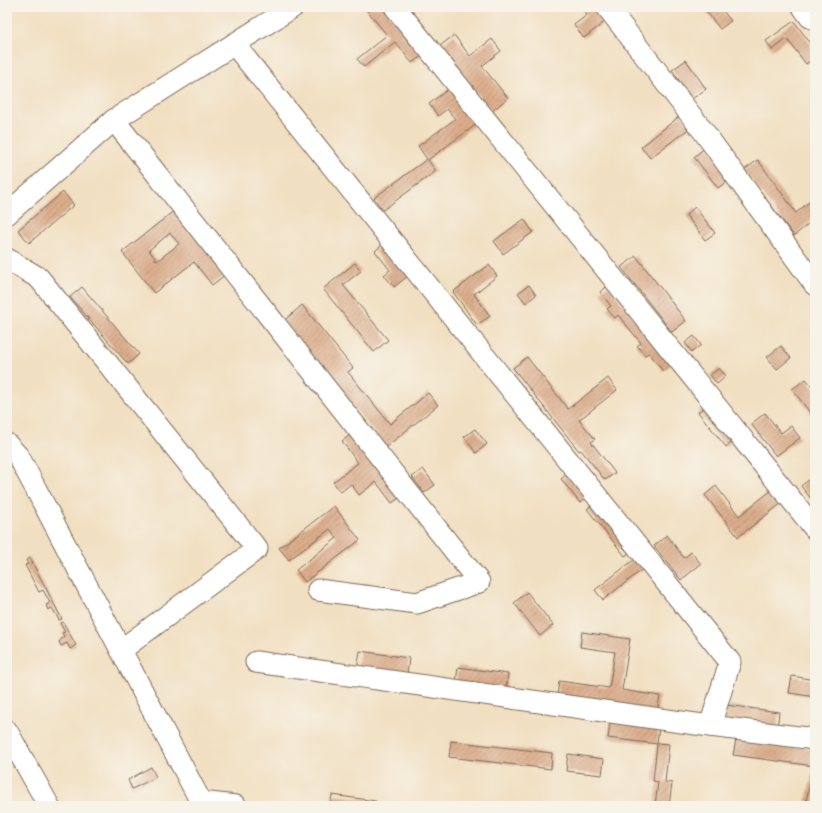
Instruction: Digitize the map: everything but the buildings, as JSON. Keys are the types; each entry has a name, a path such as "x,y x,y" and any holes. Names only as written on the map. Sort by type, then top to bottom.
{"street":[{"path":"7,214 114,120 293,7"},
{"path":"395,7 815,529"},
{"path":"607,7 704,132 815,285"},
{"path":"803,7 810,17 815,19"},
{"path":"234,44 730,662 710,726"},
{"path":"114,120 479,582 417,603 318,590"},
{"path":"7,259 38,278 257,549 121,650"},
{"path":"7,444 20,457 201,802 236,806"},
{"path":"256,662 710,726 815,739"},
{"path":"7,731 49,806"}]}
